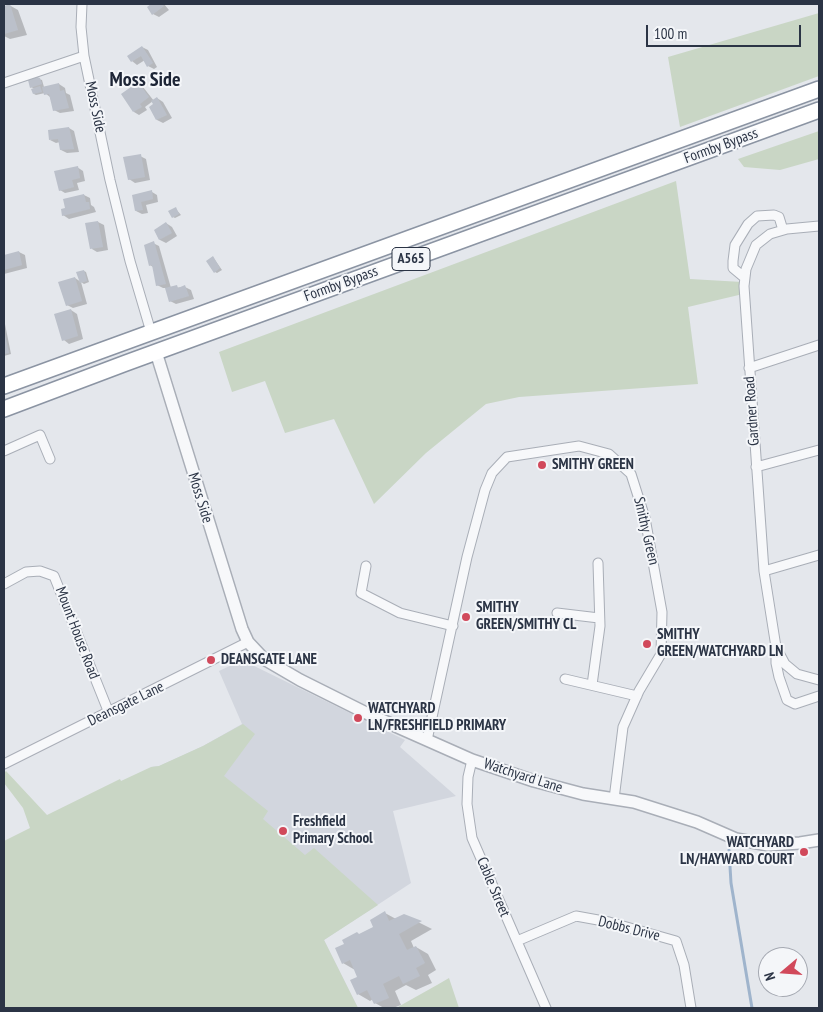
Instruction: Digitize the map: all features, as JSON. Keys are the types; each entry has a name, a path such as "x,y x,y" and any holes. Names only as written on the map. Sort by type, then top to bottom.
{"highway":[{"name":"Formby Bypass","path":"4,386 819,89"},
{"name":"Formby Bypass","path":"4,409 819,110"}],"street":[{"name":"Moss Side","path":"82,4 81,27 84,56 110,180 130,261 151,332"},
{"path":"4,82 84,56"},
{"path":"745,278 733,268 733,261 735,244 748,224 757,216 774,215 779,218 784,230"},
{"name":"Gardner Road","path":"819,226 784,230 770,234 756,245 746,269 744,286 764,571 776,647 776,663 787,700 795,704 819,696"},
{"path":"749,368 819,345"},
{"name":"Moss Side","path":"156,352 234,607 248,642"},
{"path":"4,451 40,435 50,459"},
{"name":"Smithy Green","path":"427,740 467,557 485,490 492,473 507,457 579,446 609,454 631,474 646,518 662,612 661,654 637,696 623,727 614,799"},
{"path":"756,467 819,450"},
{"path":"764,571 819,555"},
{"path":"592,685 599,618 598,563"},
{"path":"366,566 361,593 400,613 453,626"},
{"name":"Mount House Road","path":"4,584 26,572 40,571 54,576 109,713"},
{"path":"558,613 599,618"},
{"name":"Deansgate Lane","path":"4,764 248,642"},
{"name":"Watchyard Lane","path":"248,642 264,659 300,680 366,713 472,760 534,781 583,794 634,802 697,822 736,839 768,845 819,840"},
{"name":"Gardner Road","path":"776,647 785,664 797,674 819,680"},
{"path":"565,679 637,696"},
{"name":"Cable Street","path":"472,760 468,777 467,804 472,838 546,1008"},
{"name":"Dobbs Drive","path":"517,941 576,916 609,922 676,941 684,965 691,1008"}],"shaded area":[{"name":"Freshfield Primary School","path":"244,661 405,740 400,747 456,796 393,811 411,883 324,940 358,1008 338,1008 151,767 159,766 203,746 242,724 219,671"}],"green space":[{"path":"819,13 819,76 680,127 668,57"},
{"path":"819,131 819,159 780,170 744,167 738,159"},
{"path":"676,181 690,279 742,282 743,294 688,307 698,384 519,397 486,404 426,453 374,504 334,419 285,433 265,381 232,392 219,352"},
{"path":"243,724 255,734 224,776 268,811 263,819 305,855 314,848 378,905 324,940 358,1008 4,1008 4,841 30,828 23,808 4,783 4,773 6,771 47,815 120,779 121,781 151,767 159,766 203,746"},
{"path":"449,978 459,1008 396,1008 437,985"}],"building":[{"path":"10,4 18,30 4,34 4,6"},
{"path":"151,4 162,4 164,6 152,15 147,7"},
{"path":"142,46 153,63 147,67 141,56 131,62 127,56"},
{"path":"40,78 42,84 30,88 28,80"},
{"path":"138,82 149,97 140,104 142,107 133,112 121,94"},
{"path":"59,83 60,91 64,90 69,108 53,111 49,94 44,95 42,87"},
{"path":"40,86 42,92 33,94 31,89"},
{"path":"157,97 167,115 156,120 149,107 153,104 151,101"},
{"path":"69,127 74,149 60,150 58,139 49,140 48,130"},
{"path":"141,154 145,177 128,180 123,157"},
{"path":"78,166 80,178 72,180 74,187 59,191 54,171"},
{"path":"152,190 153,199 141,202 143,210 135,211 132,195"},
{"path":"84,194 86,202 89,202 90,209 62,216 61,209 65,208 63,199"},
{"path":"176,207 179,214 172,218 168,211"},
{"path":"98,221 103,247 90,249 85,223"},
{"path":"166,222 172,233 159,240 154,230"},
{"path":"154,241 166,284 156,286 152,265 149,266 144,245"},
{"path":"19,251 22,265 4,270 4,255"},
{"path":"213,256 220,268 214,273 206,261"},
{"path":"84,270 87,281 80,283 76,272"},
{"path":"75,277 82,301 66,306 58,282"},
{"path":"177,285 178,288 185,285 189,296 169,302 165,288"},
{"path":"71,309 78,336 62,341 54,314"},
{"path":"4,330 9,353 4,354"},
{"path":"385,911 389,921 404,914 422,921 399,934 407,950 416,946 425,963 416,968 420,976 403,984 399,976 383,984 389,998 374,1004 367,990 357,995 350,980 357,977 350,960 342,964 335,948 344,944 342,940 357,932 359,934 373,927 370,920"}],"waterway":[{"path":"729,850 731,883 752,1008"}],"place":[{"name":"SMITHY GREEN","path":"542,465"},
{"name":"SMITHY GREEN/SMITHY CL","path":"466,617"},
{"name":"SMITHY GREEN/WATCHYARD LN","path":"647,644"},
{"name":"DEANSGATE LANE","path":"211,660"},
{"name":"WATCHYARD LN/FRESHFIELD PRIMARY","path":"358,718"},
{"name":"Freshfield Primary School","path":"283,831"},
{"name":"WATCHYARD LN/HAYWARD COURT","path":"804,852"}],"district":[{"name":"Moss Side","path":"145,80"}]}
